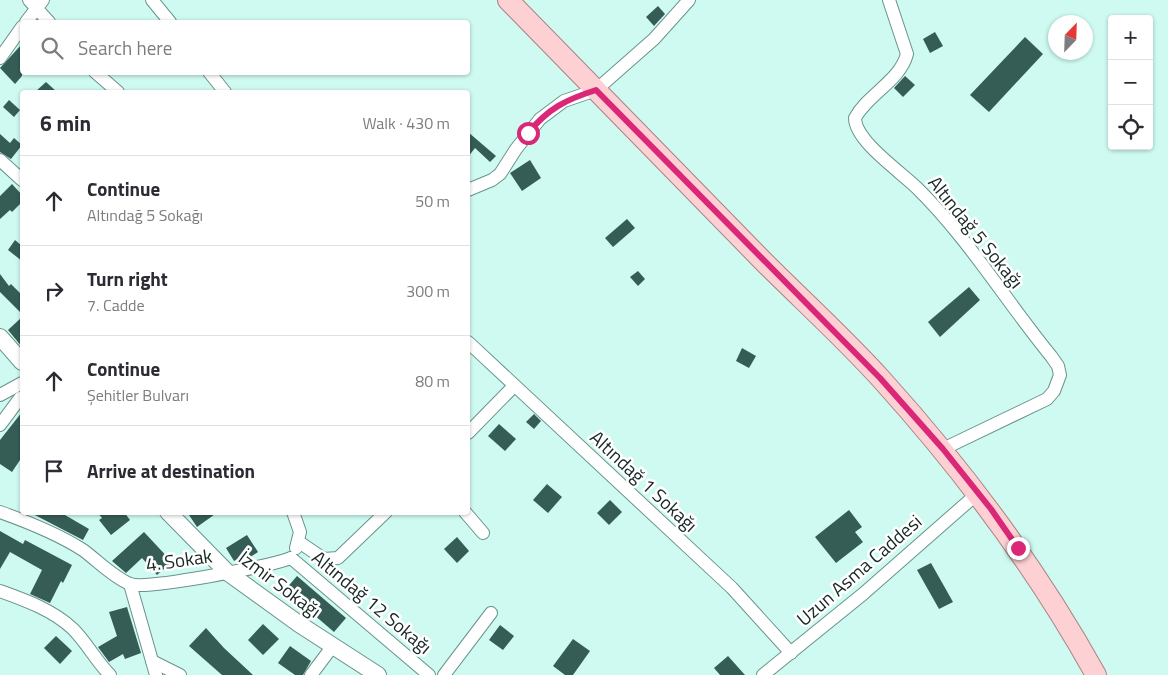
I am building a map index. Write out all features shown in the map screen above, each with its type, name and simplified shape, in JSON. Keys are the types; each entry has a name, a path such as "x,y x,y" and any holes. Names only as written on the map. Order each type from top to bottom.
{"main road":[{"path":"508,0 880,378 943,449 978,493 1045,589 1096,675"}],"street":[{"path":"152,0 168,20"},
{"path":"470,189 492,180 500,174 528,133 552,109 564,101 596,90 654,39 689,0"},
{"name":"Altındağ 5 Sokağı","path":"889,0 907,54 905,63 859,110 855,118 858,132 918,189 954,229 1051,356 1058,366 1060,375 1054,391 1042,402 943,449"},
{"path":"27,20 36,3 49,20"},
{"path":"0,58 20,30"},
{"path":"98,75 116,90"},
{"path":"211,75 223,90"},
{"path":"0,160 20,178"},
{"path":"0,336 20,360"},
{"name":"Altındağ 1 Sokağı","path":"470,344 732,588 791,653"},
{"path":"0,395 20,384"},
{"path":"470,431 514,386"},
{"path":"0,411 20,398"},
{"path":"0,425 20,398"},
{"name":"Uzun Asma Caddesi","path":"763,675 863,594 978,493"},
{"name":"4. Sokak","path":"0,512 82,549 130,584 156,584 278,563 291,558"},
{"name":"İzmir Sokağı","path":"171,515 227,572 332,647 378,675"},
{"path":"291,558 299,542 300,532 294,515"},
{"path":"299,542 324,559 338,558 383,515"},
{"path":"467,515 482,533"},
{"name":"Altındağ 12 Sokağı","path":"291,558 429,675"},
{"path":"130,584 156,675"},
{"path":"0,591 26,600 60,619 72,629 110,675"},
{"path":"444,675 491,613"},
{"path":"311,675 332,647"},
{"path":"152,661 180,675"}],"building":[{"path":"658,6 665,14 654,26 646,17"},
{"path":"935,32 943,46 930,53 923,39"},
{"path":"1025,37 1043,54 989,112 970,95"},
{"path":"20,46 20,75 22,76 15,84 0,68"},
{"path":"905,76 915,85 903,97 894,88"},
{"path":"46,82 55,90 37,90"},
{"path":"9,100 20,110 14,117 3,107"},
{"path":"0,134 10,143 14,138 20,143 20,148 11,159 0,152"},
{"path":"470,134 496,156 490,162 475,148 470,154"},
{"path":"530,160 541,178 522,191 510,173"},
{"path":"12,184 20,193 20,204 12,212 10,210 0,219 0,196"},
{"path":"627,219 635,228 613,247 605,238"},
{"path":"15,240 20,244 20,259 8,250"},
{"path":"638,271 645,279 638,286 630,277"},
{"path":"0,274 9,286 11,284 20,293 20,312 0,292"},
{"path":"969,287 980,300 940,337 928,322"},
{"path":"20,319 20,345 8,330"},
{"path":"742,348 756,356 749,368 736,361"},
{"path":"534,414 541,421 534,429 526,422"},
{"path":"20,415 20,460 12,472 0,464 0,440"},
{"path":"499,424 516,439 505,451 488,436"},
{"path":"547,484 562,497 548,513 533,500"},
{"path":"610,500 622,512 609,525 597,513"},
{"path":"849,510 862,527 855,532 863,542 836,563 815,537"},
{"path":"35,515 65,515 89,529 83,540"},
{"path":"100,515 126,515 130,520 111,535 99,520 102,518"},
{"path":"189,515 214,515 197,527"},
{"path":"0,531 23,544 25,540 72,565 63,583 61,581 50,603 30,594 42,570 10,552 0,569"},
{"path":"144,532 172,562 157,575 142,558 126,573 112,561"},
{"path":"247,535 258,552 246,560 243,556 234,561 226,548"},
{"path":"457,537 469,551 457,563 444,549"},
{"path":"931,563 953,602 939,609 917,570"},
{"path":"297,576 346,618 334,632 285,590"},
{"path":"127,607 141,653 125,659 123,654 109,662 98,647 117,636 109,612"},
{"path":"263,624 279,639 263,655 248,640"},
{"path":"500,625 514,636 503,650 489,640"},
{"path":"206,628 253,675 222,675 189,646"},
{"path":"56,636 72,651 60,664 44,648"},
{"path":"573,639 590,651 573,675 565,675 553,666"},
{"path":"290,646 311,661 303,675 295,675 278,663"},
{"path":"728,656 745,675 720,675 714,668"}],"route":[{"path":"528,133 540,119 564,101 596,90 880,378 943,449 991,509 1018,548"}]}
